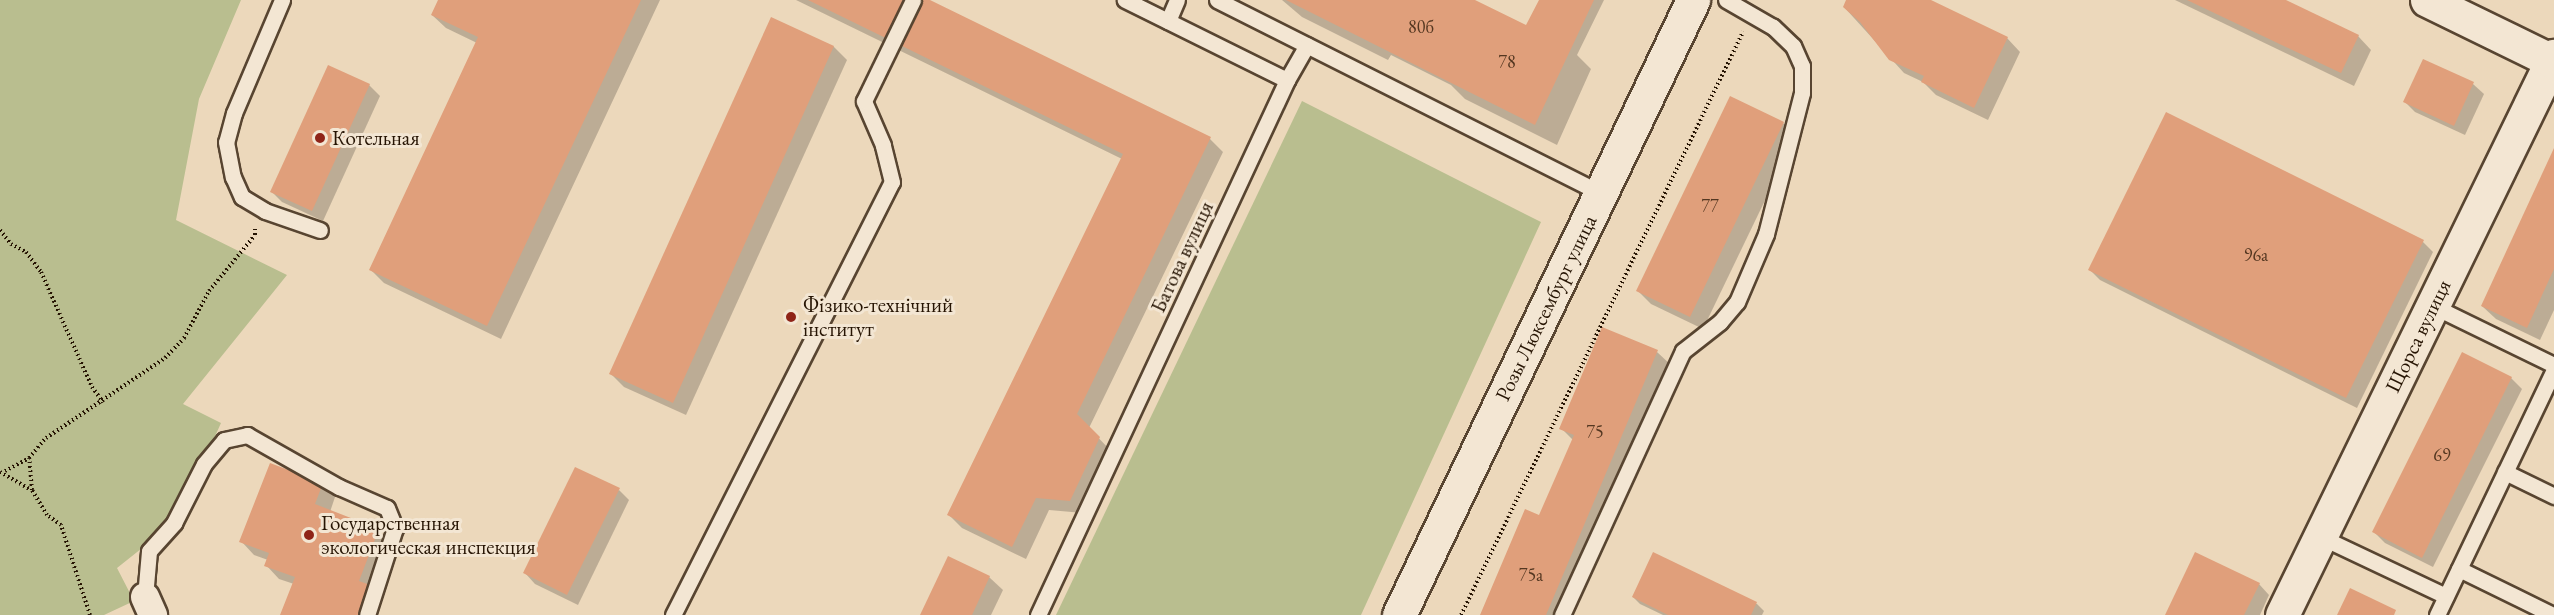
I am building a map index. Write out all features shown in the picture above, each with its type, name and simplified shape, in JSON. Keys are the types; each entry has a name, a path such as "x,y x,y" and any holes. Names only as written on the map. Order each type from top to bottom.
{"street":[{"name":"Розы Люксембург улица","path":"1399,615 1693,0"},
{"path":"2427,0 2553,60"},
{"name":"Щорса вулиця","path":"2283,615 2553,60"}],"lane":[{"path":"282,0 234,113 226,142 233,177 242,197 255,205 320,230"},
{"path":"673,615 891,182 883,145 864,101 914,0"},
{"path":"1125,0 1287,80"},
{"path":"1168,21 1177,0"},
{"path":"1217,0 1601,193"},
{"path":"1562,615 1683,351 1720,322 1737,302 1766,234 1802,93 1802,66 1793,46 1773,27 1726,0"},
{"name":"Батова вулиця","path":"1038,615 1287,80 1307,45"},
{"path":"2433,306 2554,365"},
{"path":"2437,615 2554,370"},
{"path":"149,606 149,550 174,523 204,464 224,440 247,435 339,487 387,508 395,528 367,615"},
{"path":"2505,472 2554,496"},
{"path":"2321,537 2446,596"},
{"path":"2459,569 2553,615"}],"path":[{"path":"1461,615 1751,15"},
{"path":"32,490 3,472 29,458 46,438 103,402 165,358 184,338 209,291 255,235 255,205"},
{"path":"0,230 11,244 26,252 41,272 92,387 103,402"},
{"path":"29,458 32,490 47,515 61,525 90,615"}],"green space":[{"path":"0,0 241,0 199,99 176,220 287,275 183,404 221,423 203,463 156,537 117,568 134,601 104,615 0,615"},
{"path":"1302,101 1541,222 1361,615 1056,615"}],"building":[{"path":"438,0 641,0 487,326 369,270 478,37 431,15"},
{"path":"808,0 930,0 1211,137 1077,414 1100,437 1070,501 1036,498 1012,547 947,515 1123,154"},
{"path":"1286,0 1475,0 1526,25 1539,0 1594,0 1535,125"},
{"path":"1846,0 1931,0 2008,37 1974,108 1921,82 1924,76 1889,60 1860,22 1843,7"},
{"path":"2187,0 2286,0 2359,35 2341,73"},
{"path":"771,17 834,46 673,403 609,374"},
{"path":"2423,59 2474,82 2454,126 2403,102"},
{"name":"Котельная","path":"328,65 370,84 312,211 270,192"},
{"path":"1730,96 1784,122 1690,317 1636,291"},
{"path":"2166,112 2424,240 2346,398 2088,270"},
{"path":"2554,148 2554,269 2527,328 2481,306"},
{"path":"1602,327 1658,350 1546,615 1480,615 1525,509 1539,515 1574,435 1559,429"},
{"path":"2462,352 2512,377 2422,558 2372,532"},
{"name":"Государственная экологическая инспекция","path":"270,463 323,483 315,504 379,529 359,581 370,585 358,615 280,615 295,577 264,566 269,553 239,542"},
{"path":"575,467 620,488 567,595 523,573"},
{"path":"1653,552 1757,602 1751,615 1668,615 1632,597"},
{"path":"2195,552 2260,583 2244,615 2165,615"},
{"path":"948,556 990,576 972,615 920,615"},
{"path":"2350,588 2396,610 2394,615 2337,615"}],"place":[{"name":"Котельная","path":"320,138"},
{"name":"Фізико-технічний інститут","path":"791,317"},
{"name":"Государственная экологическая инспекция","path":"309,535"}]}
